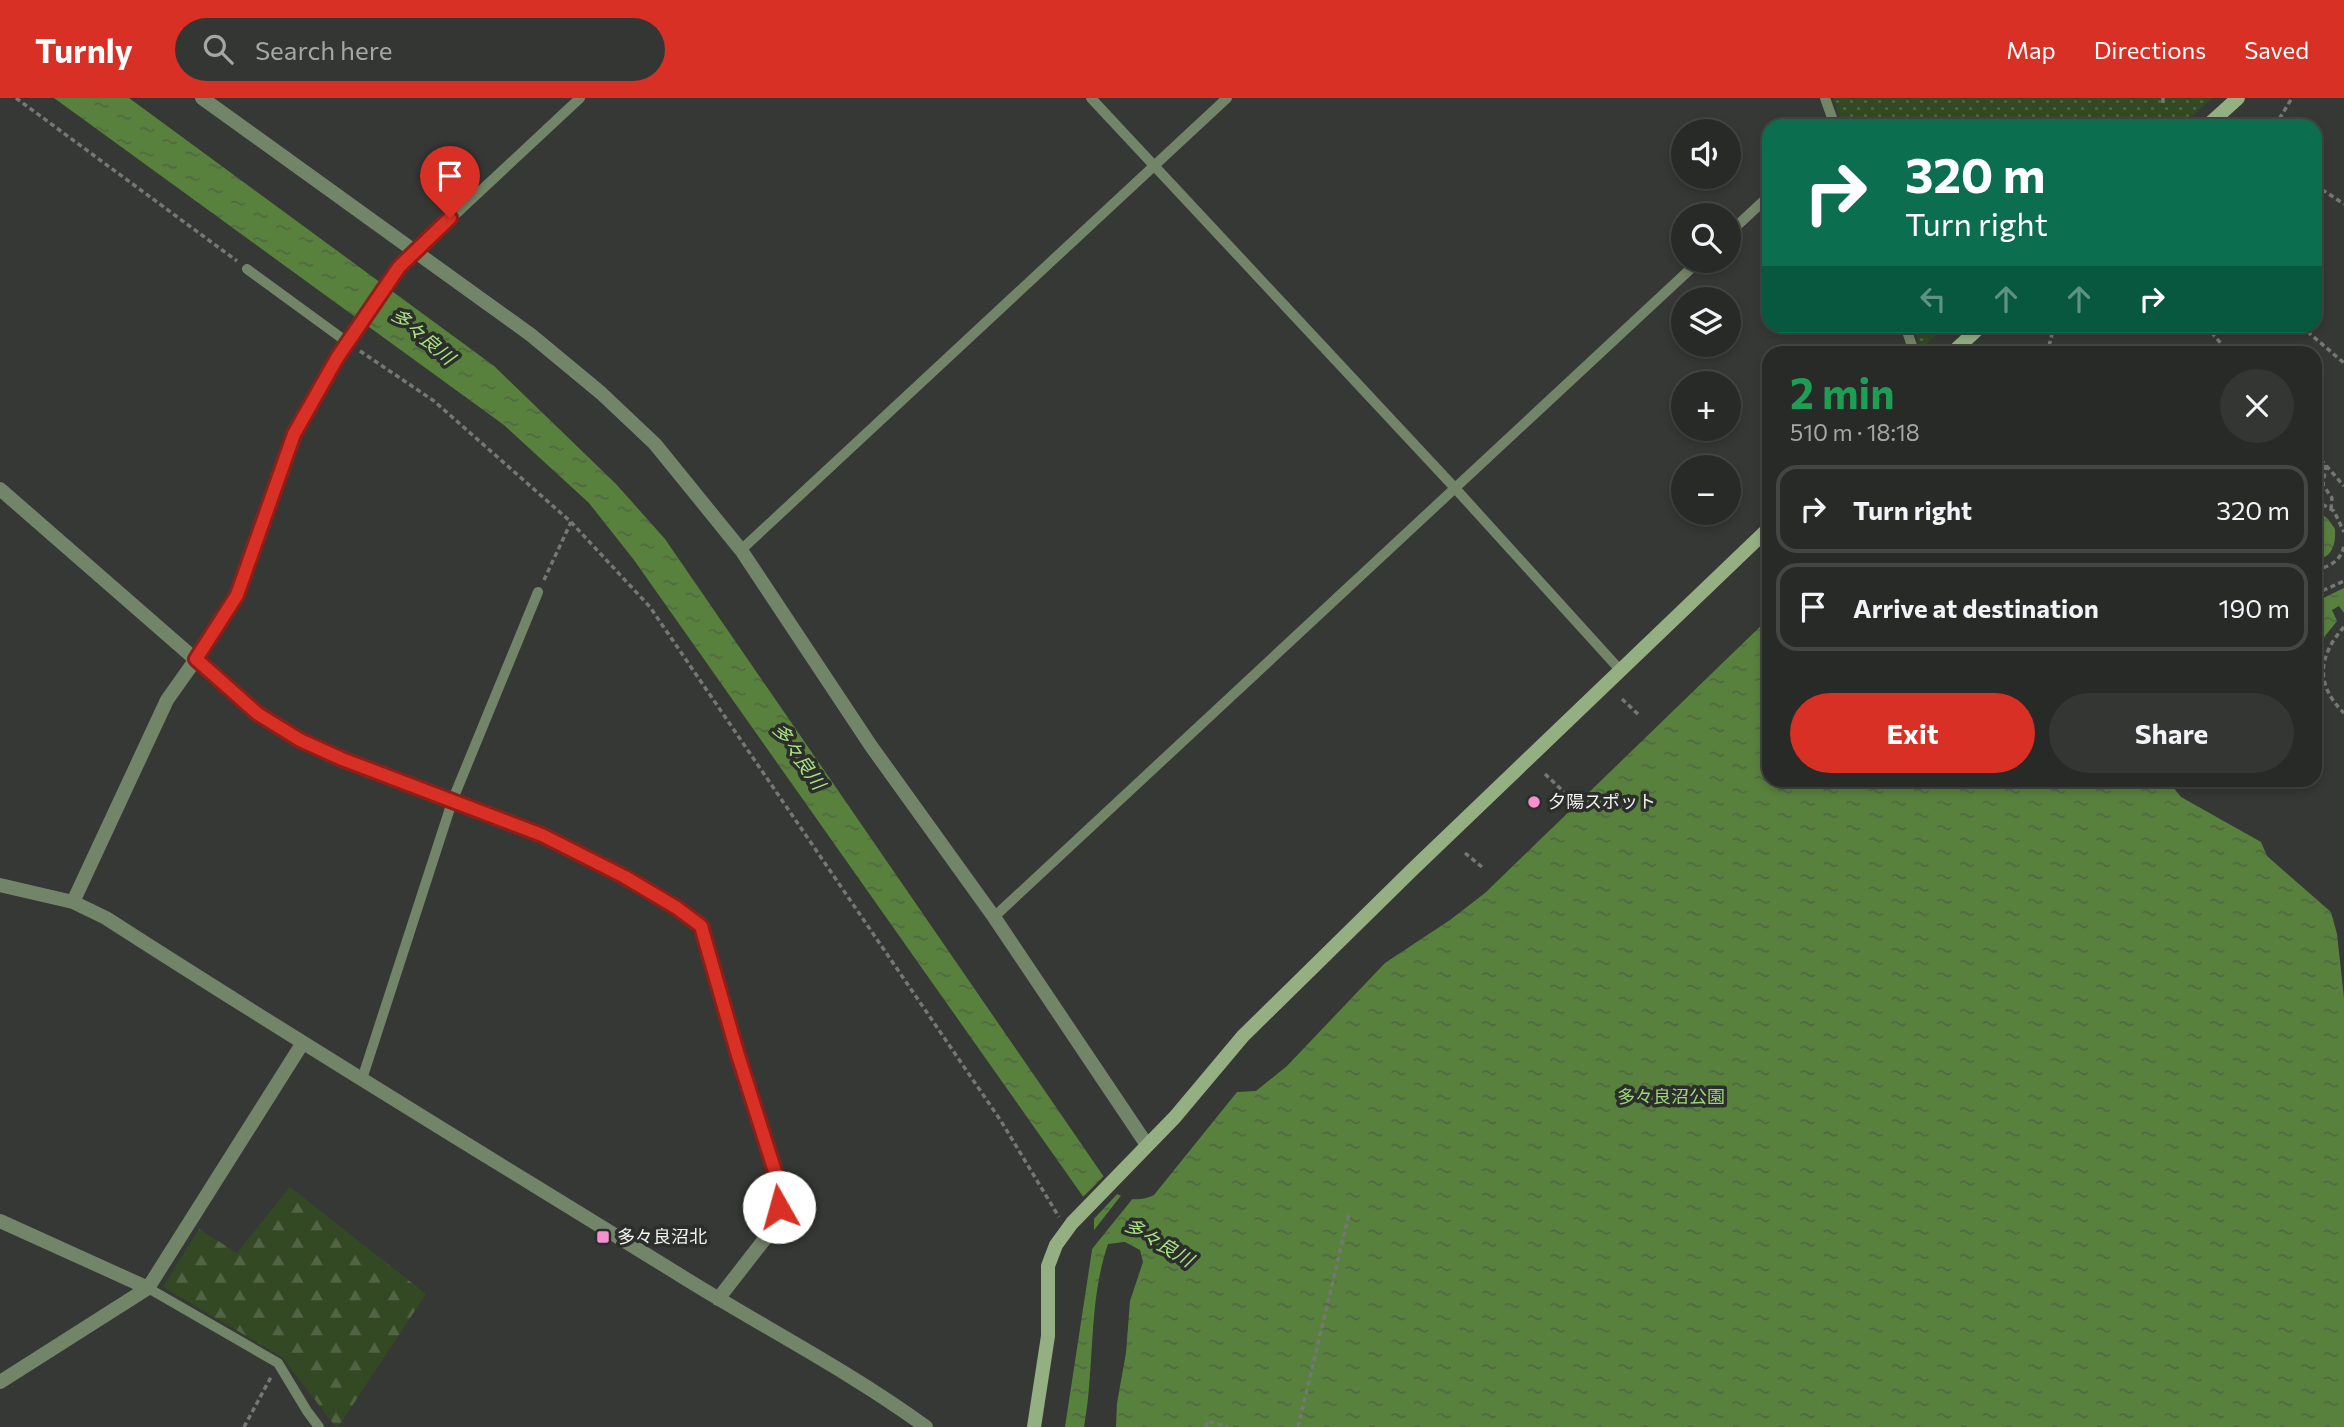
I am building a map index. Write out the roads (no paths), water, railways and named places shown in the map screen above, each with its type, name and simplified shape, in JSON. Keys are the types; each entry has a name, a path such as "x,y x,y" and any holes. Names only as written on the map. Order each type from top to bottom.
{"street":[{"path":"202,98 531,335 601,393 655,444 741,550 871,746 994,917 1147,1145"},
{"path":"2215,119 2238,98"},
{"path":"73,901 167,700 237,595 294,434 351,337 399,267"},
{"path":"1960,346 1974,333"},
{"path":"0,489 258,714 300,740 342,759 542,835 677,908 701,926 777,1178 779,1207 771,1231 719,1300"},
{"path":"1034,1427 1048,1336 1048,1266 1056,1245 1070,1227 1174,1117 1243,1036 1762,535"},
{"path":"0,885 73,901 106,918 302,1044 719,1300 878,1392 926,1427"},
{"path":"0,1382 148,1288 302,1044"},
{"path":"0,1221 148,1288"}],"lane":[{"path":"399,267 580,98"},
{"path":"1091,98 1454,487 1621,671"},
{"path":"741,550 1227,98"},
{"path":"1825,98 1832,119"},
{"path":"1741,222 1762,202"},
{"path":"247,269 351,337"},
{"path":"994,917 1686,273"},
{"path":"362,1079 453,800 538,592"},
{"path":"148,1288 278,1363 319,1427"}],"water":[{"name":"多々良沼公園","path":"54,98 129,98 494,366 616,484 665,539 1115,1193 1125,1197 1139,1199 1154,1195 1237,1092 1256,1091 1287,1066 1385,963 1485,893 1762,625 1762,787 2173,787 2181,797 2261,842 2267,856 2331,912 2337,934 2344,998 2344,1427 1116,1427 1130,1301 1143,1262 1140,1250 1125,1242 1108,1244 1102,1266 1097,1289 1084,1427 1065,1427 1094,1237 1094,1212 634,560 589,503 504,425"},
{"path":"2322,514 2335,529 2334,545 2322,558"},
{"path":"2344,588 2344,613 2339,606 2332,610 2337,621 2322,644 2322,599"}],"place":[{"name":"夕陽スポット","path":"1534,802"},
{"name":"多々良沼北","path":"603,1237"}],"water label":[{"name":"多々良川","path":"423,336"},
{"name":"多々良川","path":"799,756"},
{"name":"多々良川","path":"1159,1242"}]}
